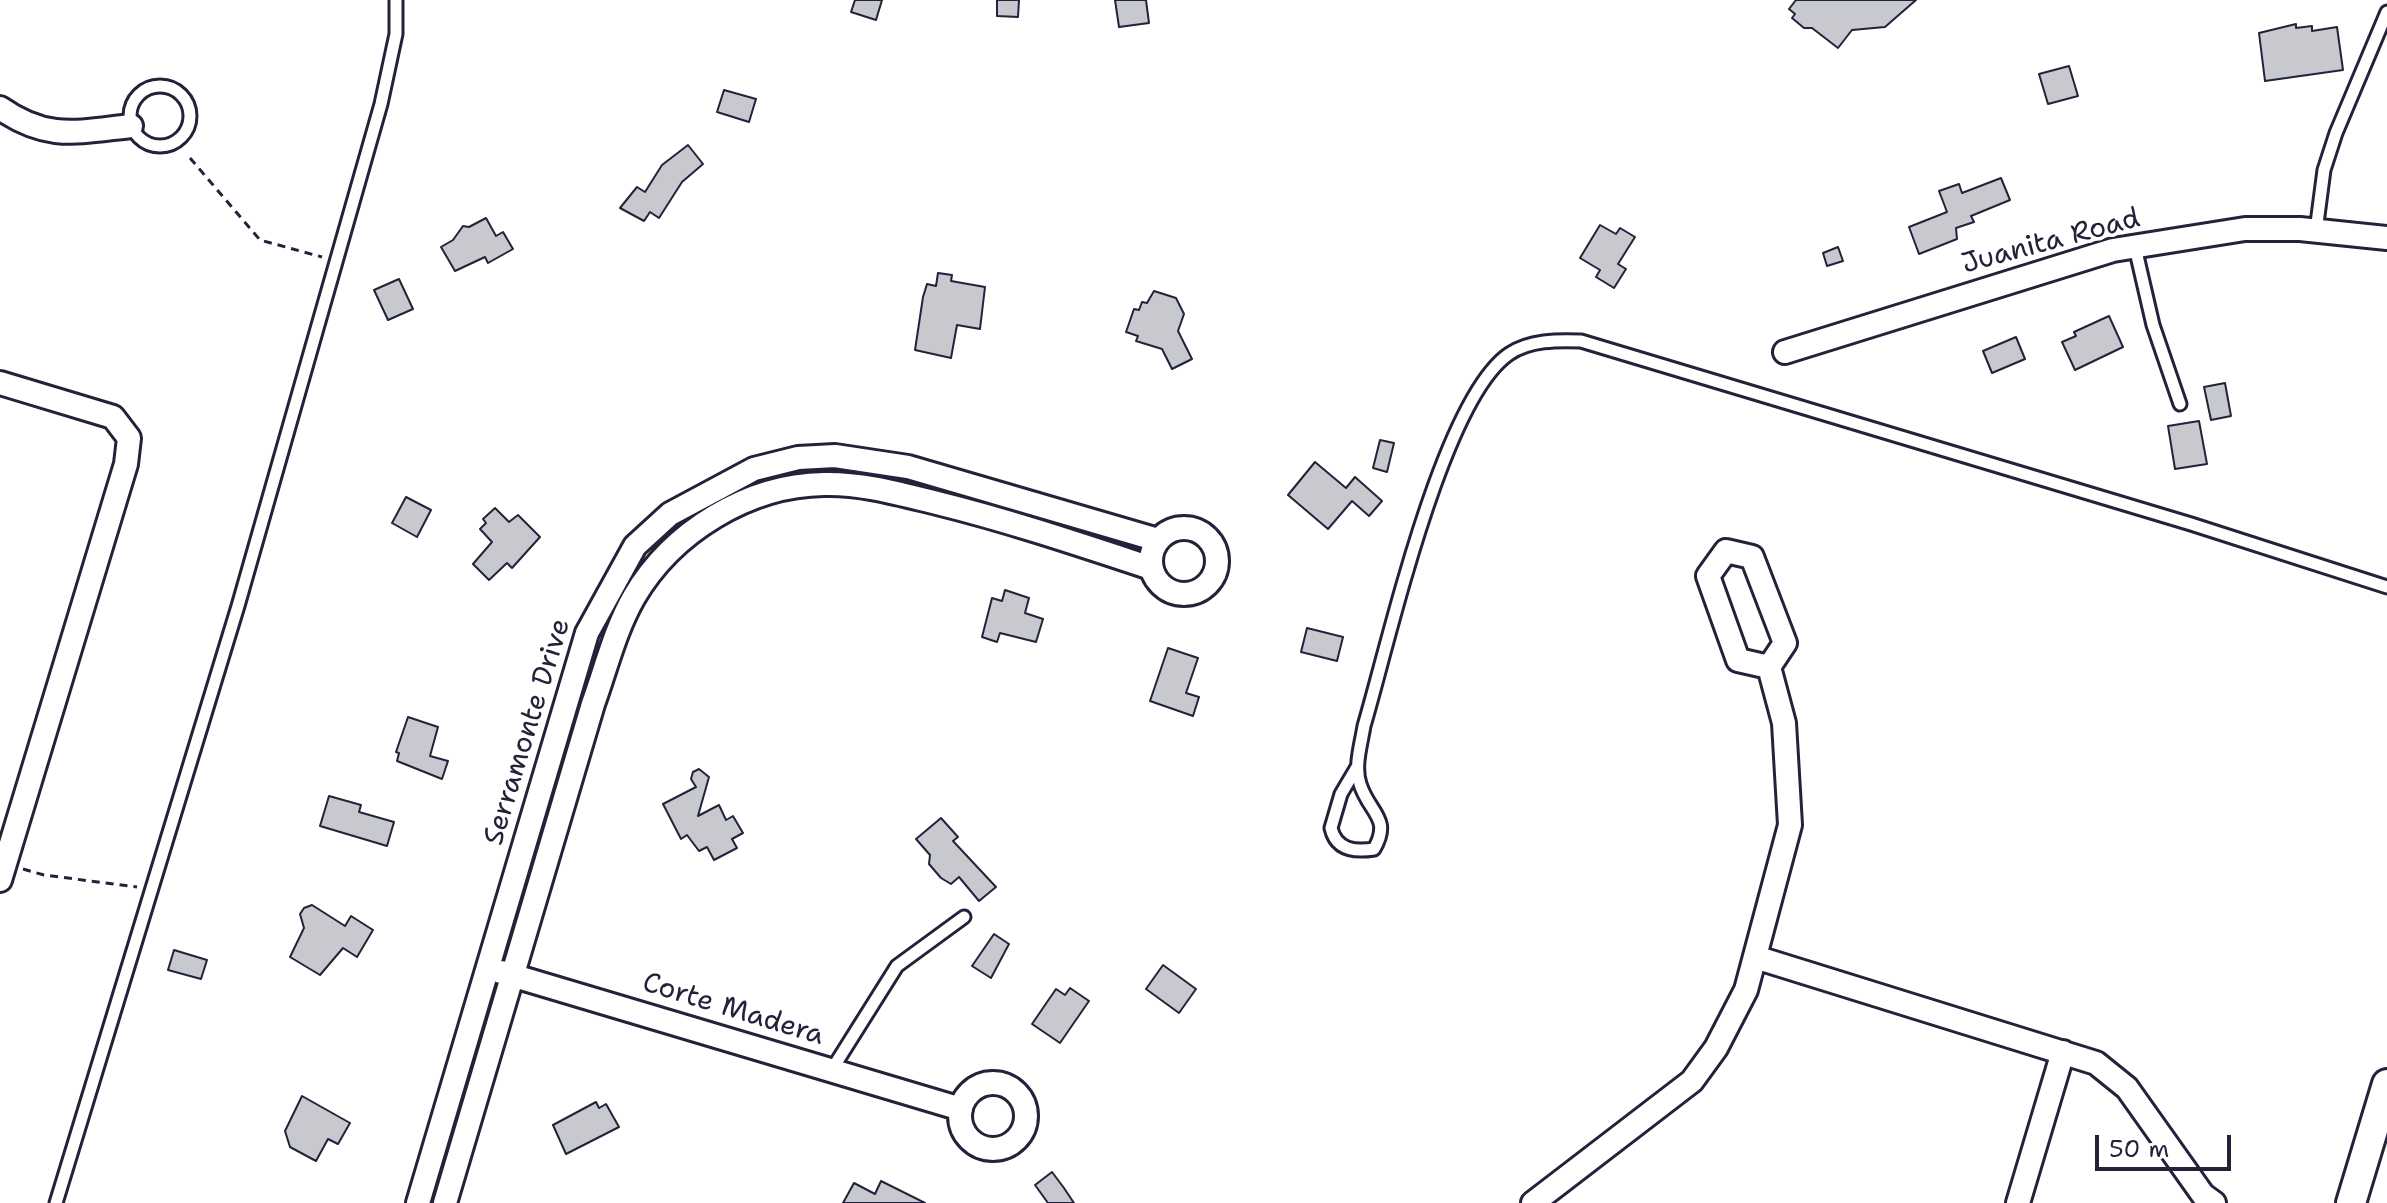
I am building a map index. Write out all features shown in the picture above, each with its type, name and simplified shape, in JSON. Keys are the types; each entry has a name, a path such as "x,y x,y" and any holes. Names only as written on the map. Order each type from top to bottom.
{"street":[{"path":"0,108 23,125 58,134 131,126"},
{"name":"Juanita Road","path":"1785,352 2135,247 2245,229 2316,231 2387,238"},
{"path":"0,383 113,417 129,438 126,464 2,872"},
{"name":"Serramonte Drive","path":"418,1203 587,633 635,546 670,514 740,475 798,458 835,456 908,467 1158,540 1177,528 1199,531 1215,547 1217,569 1205,588 1184,595 1163,587 1151,568 975,513 874,489 823,484 776,490 726,510 688,534 657,564 620,624 593,704 445,1203"},
{"path":"740,475 749,501"},
{"path":"975,513 982,488"},
{"path":"1151,568 1151,558 1158,540"},
{"path":"1533,1203 1692,1081 1716,1048 1746,990 1790,825 1784,723 1769,667 1785,643 1752,557 1726,551 1708,576 1738,660 1769,667"},
{"path":"567,695 593,704"},
{"path":"1755,957 2096,1063 2127,1088 2203,1195 2214,1203"},
{"name":"Corte Madera","path":"488,969 961,1109"},
{"path":"2018,1203 2063,1052"},
{"path":"2351,1203 2387,1084"}],"lane":[{"path":"56,1203 238,606 381,104 396,34 396,0"},
{"path":"2316,231 2324,170 2336,133 2387,12"},
{"path":"153,86 173,88 187,102 190,122 186,131 172,144 152,145 143,141 131,126 131,105 143,90 153,86"},
{"path":"2135,247 2153,325 2180,404"},
{"path":"1357,767 1341,794 1331,828 1341,845 1358,851 1374,849 1383,834 1381,821 1360,784 1357,767 1364,726 1449,445 1477,389 1500,362 1512,352 1539,342 1581,341 2387,587"},
{"path":"831,1071 897,966 964,917"}],"path":[{"path":"190,158 260,240 335,261"},
{"path":"2,872 106,881 149,890"}],"building":[{"path":"855,0 882,0 876,20 851,12"},
{"path":"997,0 1019,0 1018,17 997,16"},
{"path":"1115,0 1146,0 1149,23 1119,27"},
{"path":"1796,0 1916,0 1885,27 1852,30 1838,48 1812,28 1804,28 1792,18 1795,14 1789,9"},
{"path":"2296,24 2296,28 2312,26 2312,31 2337,27 2343,70 2265,81 2259,33"},
{"path":"2069,66 2078,96 2048,104 2039,74"},
{"path":"724,90 756,99 749,122 717,112"},
{"path":"688,145 703,164 682,182 659,218 650,212 644,221 620,208 637,187 645,192 662,165"},
{"path":"2001,178 2010,200 1971,216 1974,222 1956,228 1957,239 1919,254 1909,227 1947,212 1939,191 1959,184 1962,193"},
{"path":"486,218 496,236 503,232 513,249 488,263 485,257 455,271 441,247 453,240 463,226 469,227"},
{"path":"1600,225 1616,234 1620,228 1635,237 1618,264 1626,269 1614,288 1596,277 1600,270 1580,258"},
{"path":"1838,247 1843,261 1827,266 1823,253"},
{"path":"938,273 952,275 951,281 985,287 980,329 957,325 951,358 915,350 923,297 927,284 936,286"},
{"path":"399,279 413,309 388,320 374,290"},
{"path":"1154,291 1176,298 1184,314 1178,331 1192,359 1172,369 1162,349 1136,341 1138,336 1126,332 1134,309 1139,310 1142,302 1147,303"},
{"path":"2109,316 2123,347 2075,370 2062,342 2076,336 2074,332"},
{"path":"2016,337 2025,359 1992,373 1983,351"},
{"path":"2225,383 2231,416 2211,420 2204,387"},
{"path":"2199,421 2207,464 2175,469 2168,426"},
{"path":"1380,440 1394,443 1387,472 1373,468"},
{"path":"1315,462 1346,488 1355,477 1382,501 1369,516 1352,501 1328,529 1288,495"},
{"path":"406,497 431,510 417,537 392,523"},
{"path":"495,508 509,522 518,515 540,537 512,568 507,563 489,580 473,564 492,542 480,529 486,523 483,519"},
{"path":"1005,590 1029,598 1025,613 1043,619 1036,642 1000,633 997,642 982,637 992,598 1002,601"},
{"path":"1307,628 1343,637 1337,661 1301,652"},
{"path":"1168,648 1198,658 1186,693 1199,697 1193,716 1150,701"},
{"path":"408,717 438,727 430,756 448,761 442,779 397,761 399,753 396,752"},
{"path":"699,769 709,777 698,816 719,805 726,820 733,816 743,833 732,839 737,848 714,860 707,847 699,851 687,835 681,839 663,804 696,787 691,779 693,772"},
{"path":"329,796 361,805 359,812 394,822 387,846 320,826"},
{"path":"941,818 958,837 953,841 996,887 979,901 959,877 951,884 941,878 929,864 930,855 916,839"},
{"path":"312,905 345,926 351,916 373,930 357,957 343,948 320,975 290,957 304,928 300,914"},
{"path":"994,934 1009,944 991,978 972,966"},
{"path":"174,950 207,960 201,979 168,970"},
{"path":"1163,965 1196,989 1179,1013 1146,989"},
{"path":"1070,988 1089,1001 1060,1043 1032,1024 1056,989 1065,995"},
{"path":"302,1096 350,1123 338,1144 328,1139 316,1161 290,1147 285,1131"},
{"path":"596,1102 599,1108 606,1104 619,1127 566,1154 553,1125"},
{"path":"1052,1172 1074,1203 1048,1203 1035,1185"},
{"path":"881,1181 925,1203 843,1203 854,1183 875,1194"}]}
